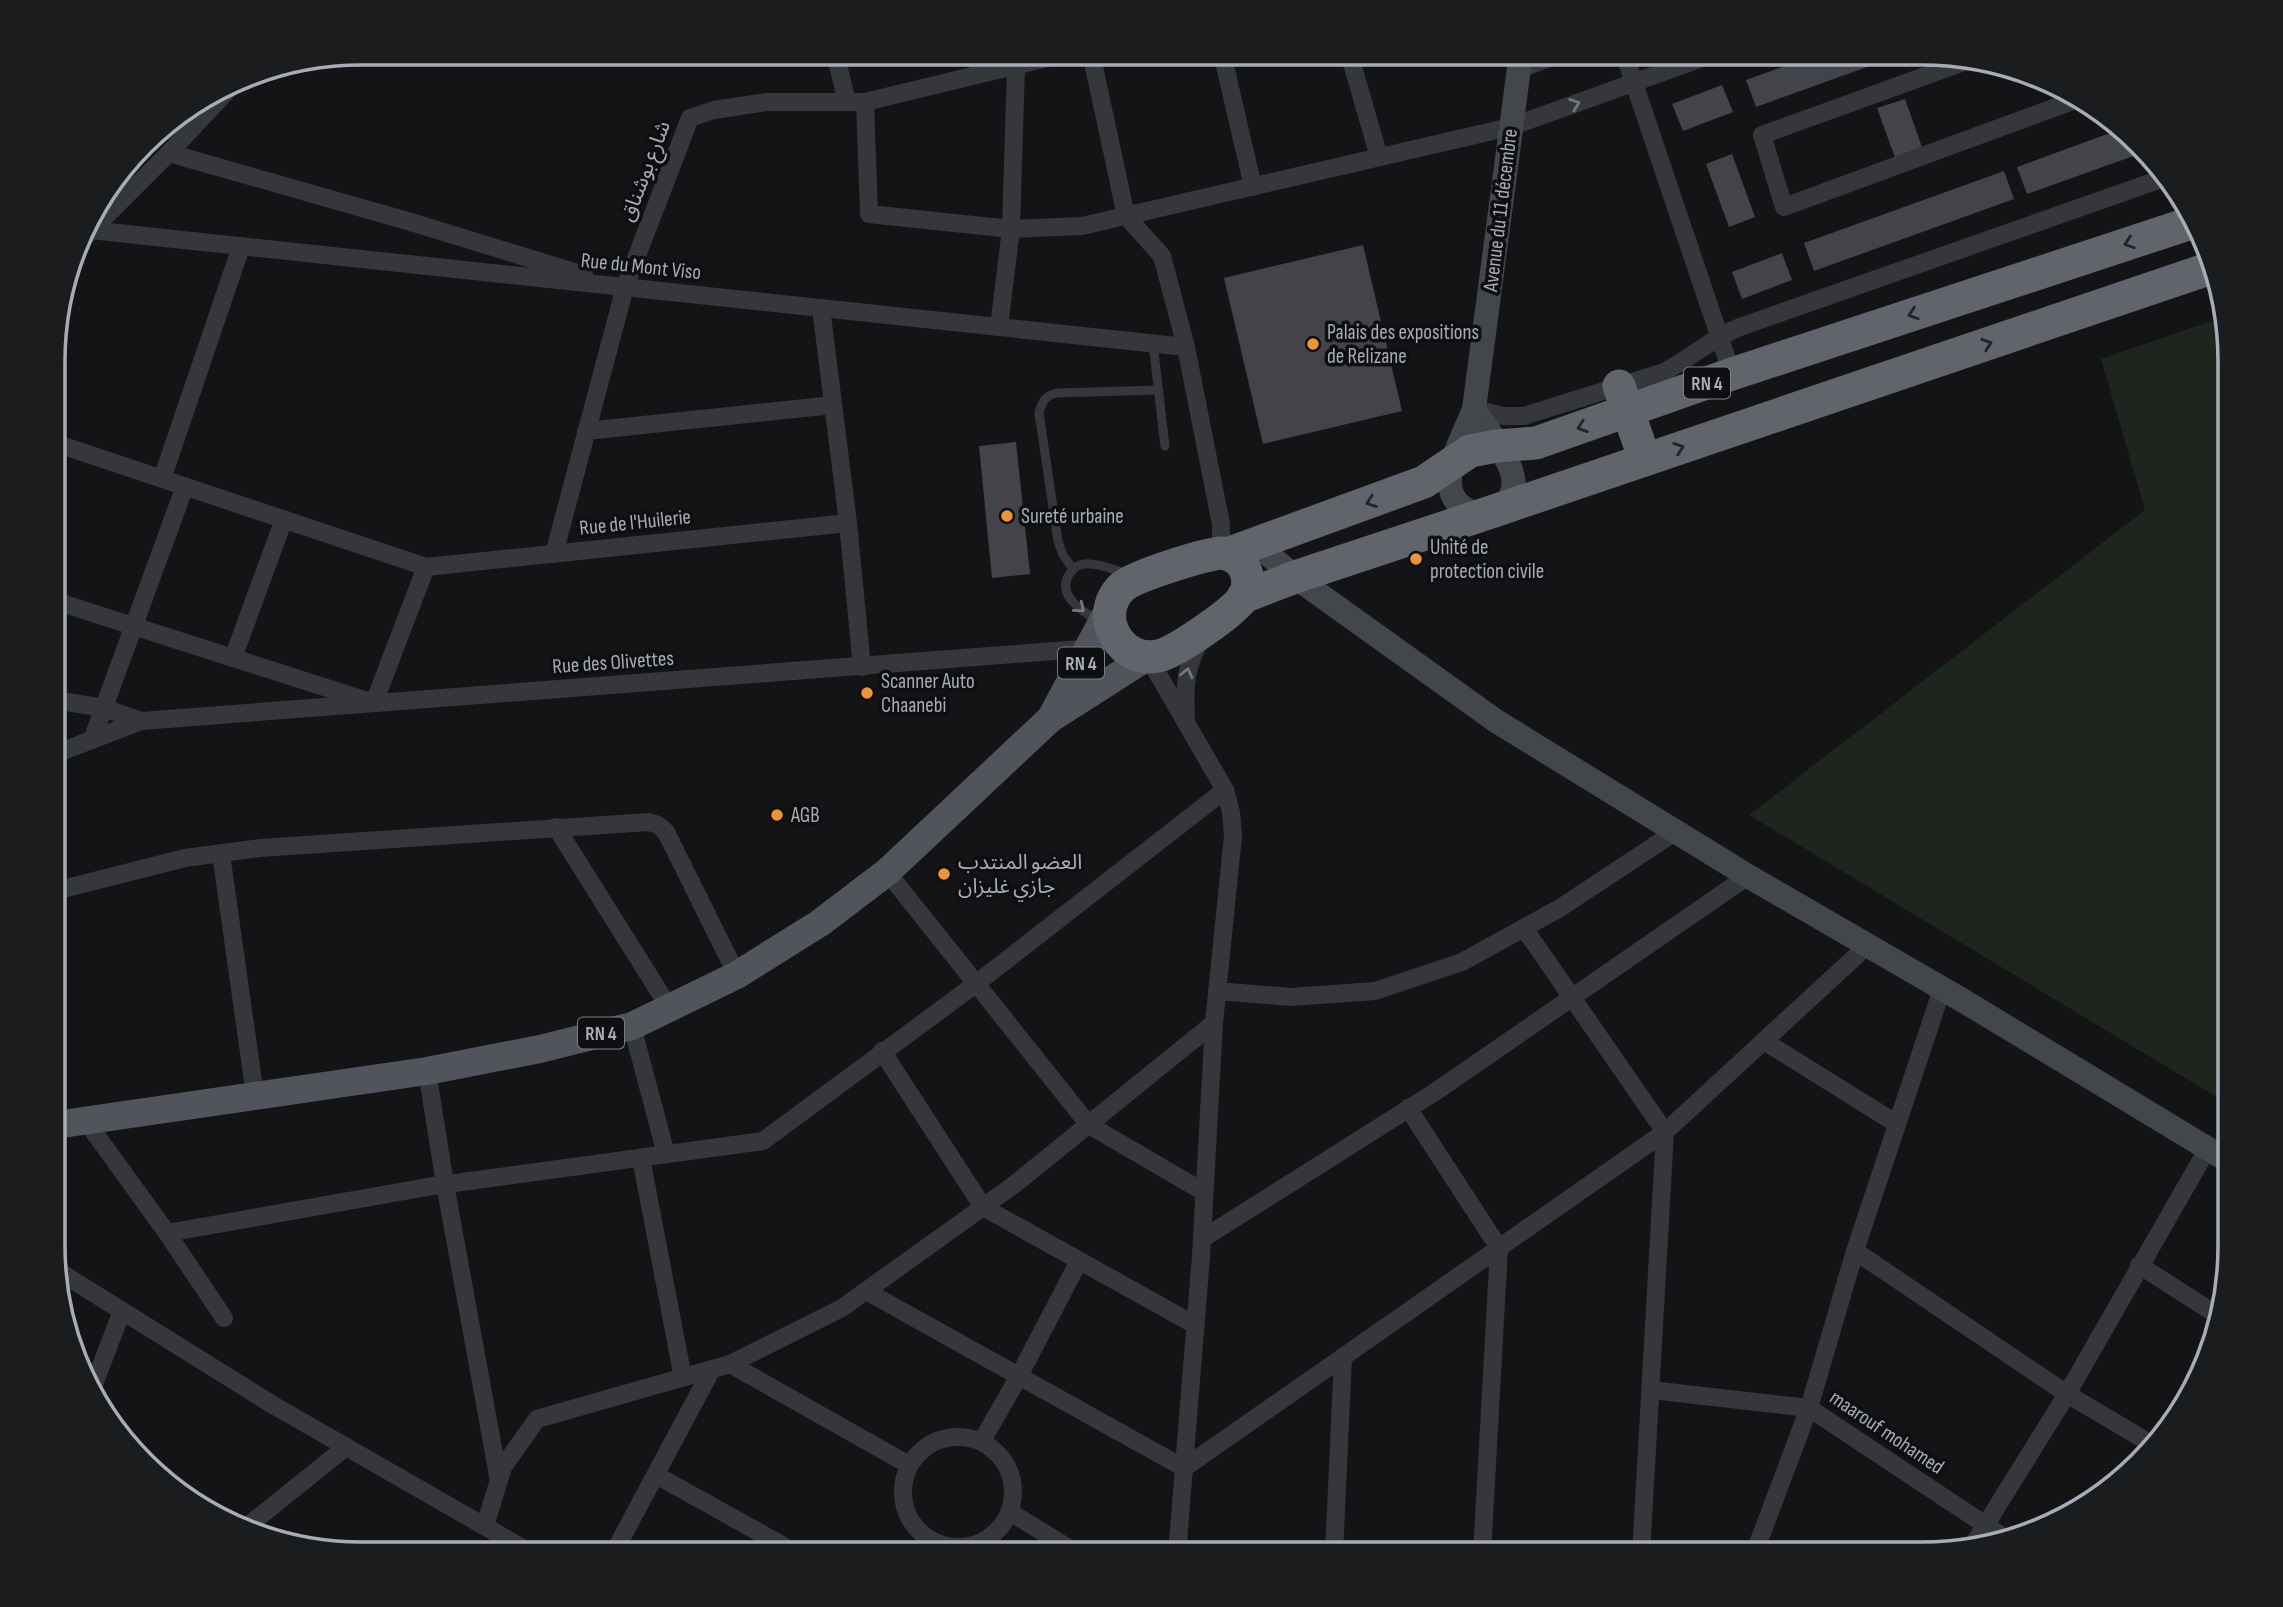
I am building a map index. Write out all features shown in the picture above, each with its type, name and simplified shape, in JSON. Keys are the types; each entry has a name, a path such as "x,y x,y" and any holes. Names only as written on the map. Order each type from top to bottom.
{"highway":[{"name":"RN 4","path":"1235,550 1424,482 1470,451 1536,443 1624,398 1732,374 2185,225"},
{"name":"RN 4","path":"1243,597 1294,577 2204,270"},
{"path":"1624,398 1645,460"},
{"path":"1235,550 1248,579 1243,597 1205,630 1161,655 1119,639 1121,588 1140,578 1235,550"}],"main road":[{"name":"RN 4","path":"1050,719 1119,639"},
{"name":"RN 4","path":"65,1124 427,1071 540,1049 632,1026 670,1009 737,975 820,923 887,872 1050,719 1119,639"}],"street":[{"path":"840,65 856,102 869,214 1011,229 1082,226 1510,127 1683,65"},
{"path":"978,65 980,74"},
{"path":"999,327 1011,229 1016,65"},
{"name":"شارع بوشناق","path":"625,287 690,118 714,110 767,103 856,102 1016,65"},
{"path":"1094,65 1126,216 1161,256 1186,347 1221,524 1235,550 1294,577 1496,721 1675,832 2218,1155"},
{"path":"1225,65 1252,187"},
{"path":"1352,65 1379,158"},
{"name":"Avenue du 11 décembre","path":"1454,460 1474,409 1519,65"},
{"path":"1628,65 1732,374"},
{"path":"1952,66 1762,135 1784,208 2068,103"},
{"path":"99,222 217,101"},
{"path":"169,153 625,287 554,554"},
{"path":"1474,409 1503,416 1524,416 1624,398 1718,336 1740,327 2157,180"},
{"name":"Rue du Mont Viso","path":"91,237 241,247 1186,347"},
{"path":"162,479 241,247"},
{"path":"821,308 863,667"},
{"path":"586,431 833,405"},
{"path":"1454,460 1448,482 1450,493 1463,509 1493,512 1513,487 1513,476 1474,409"},
{"path":"65,446 426,567 374,703 65,604"},
{"path":"92,740 185,486"},
{"path":"233,658 284,519"},
{"name":"Rue de l'Huilerie","path":"426,567 848,523"},
{"path":"1186,720 1187,668 1205,630"},
{"path":"1119,639 1186,720 1225,790 1231,812 1233,859 1214,1023 1202,1239 1178,1542"},
{"name":"Rue des Olivettes","path":"141,721 863,667 1119,639"},
{"path":"65,702 104,708 141,721"},
{"path":"65,750 141,721"},
{"path":"167,1233 445,1184 763,1141 977,983 1225,790"},
{"path":"65,888 185,858 260,848 649,822 666,832 737,975"},
{"path":"556,827 670,1009"},
{"path":"1217,991 1291,997 1375,992 1462,962 1560,908 1675,832"},
{"path":"221,853 255,1095"},
{"path":"887,872 1088,1125 1204,1192"},
{"path":"1202,1239 1408,1108 1748,876"},
{"path":"1524,928 1665,1132 1642,1542"},
{"path":"1184,1468 1665,1132 1867,946"},
{"path":"1759,1542 1809,1408 1855,1251 1942,989"},
{"path":"485,1526 503,1467 537,1419 730,1364 842,1308 983,1207 1214,1023"},
{"path":"632,1026 666,1154"},
{"path":"1764,1041 1897,1124"},
{"path":"882,1051 983,1207 1195,1325"},
{"path":"427,1071 499,1481"},
{"path":"1408,1108 1499,1248 1483,1542"},
{"path":"86,1121 224,1318"},
{"path":"1978,1537 2067,1394 2207,1148"},
{"path":"641,1158 683,1378"},
{"path":"1855,1251 2067,1394 2146,1441"},
{"path":"982,1441 1079,1261"},
{"path":"2139,1265 2211,1311"},
{"path":"66,1276 273,1405 512,1542"},
{"path":"866,1291 1184,1468"},
{"path":"96,1379 122,1311"},
{"path":"1335,1542 1343,1357"},
{"path":"730,1364 909,1465"},
{"path":"620,1542 712,1370"},
{"name":"maarouf mohamed","path":"1651,1390 1809,1408 1997,1533"},
{"path":"922,1542 906,1514 902,1498 903,1481 909,1465 919,1452 933,1442 949,1437 982,1441 996,1451 1006,1464 1012,1479 1014,1496 1010,1512 1000,1529 982,1542"},
{"path":"253,1522 346,1447"},
{"path":"656,1475 776,1542"},
{"path":"1010,1512 1059,1542"}],"lane":[{"path":"1153,344 1166,446"},
{"path":"1073,569 1063,555 1056,530 1039,413 1041,404 1047,396 1056,393 1159,390"},
{"path":"1119,639 1068,596 1066,582 1073,569 1086,563 1140,578"}],"shaded area":[{"path":"168,136 127,179 151,151"},
{"path":"2216,320 2218,341 2218,1098 1749,815 2145,510 2101,359"}],"building":[{"path":"1788,65 1873,65 1756,107 1746,80"},
{"path":"1722,85 1733,112 1683,131 1672,104"},
{"path":"1905,99 1924,153 1897,163 1877,108"},
{"path":"2111,133 2136,155 2027,194 2017,167"},
{"path":"1732,154 1755,217 1729,227 1706,164"},
{"path":"2004,171 2014,199 1814,271 1804,243"},
{"name":"Palais des expositions de Relizane","path":"1363,245 1402,411 1263,444 1224,278"},
{"path":"1782,253 1792,280 1742,299 1732,272"},
{"path":"1016,442 1030,574 992,578 979,446"}],"place":[{"name":"Palais des expositions de Relizane","path":"1313,344"},
{"name":"Sureté urbaine","path":"1007,516"},
{"name":"Unité de protection civile","path":"1416,559"},
{"name":"Scanner Auto Chaanebi","path":"867,693"},
{"name":"AGB","path":"777,815"},
{"name":"العضو المنتدب جازي غليزان","path":"944,874"}]}
